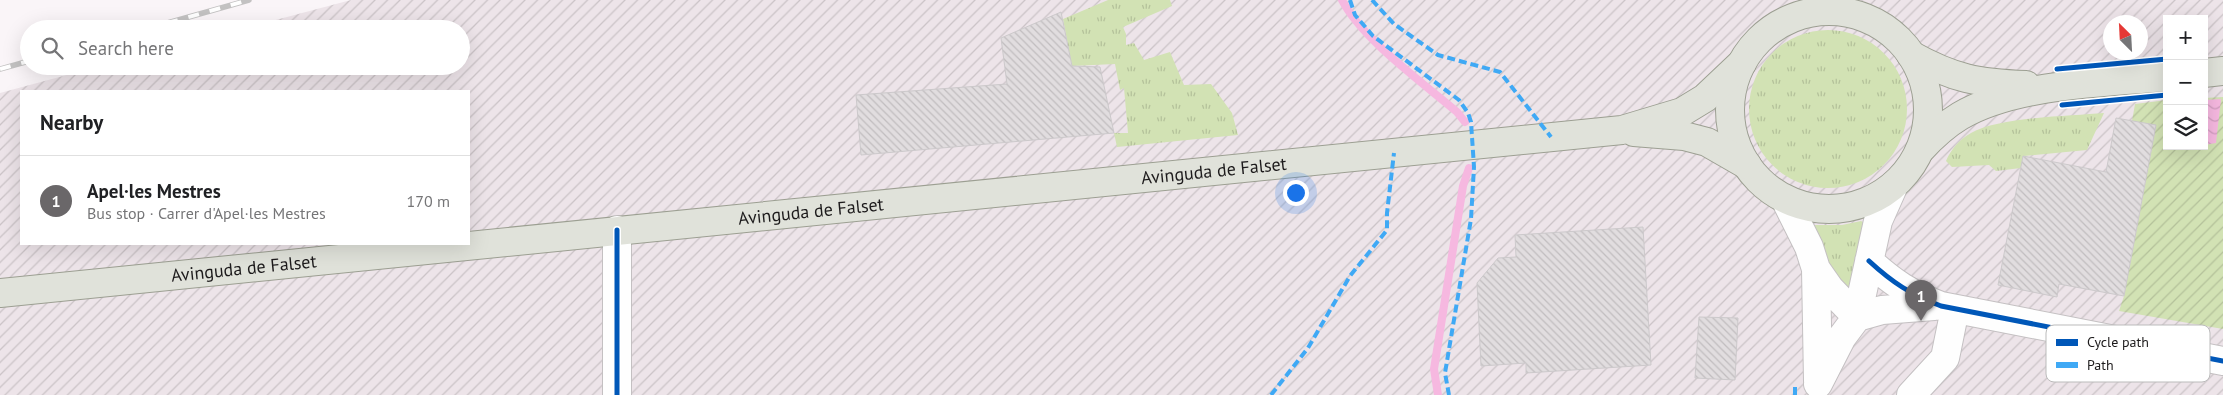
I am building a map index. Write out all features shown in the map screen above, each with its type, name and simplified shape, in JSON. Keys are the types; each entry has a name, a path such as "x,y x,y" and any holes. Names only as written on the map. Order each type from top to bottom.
{"main road":[{"path":"1835,10 1865,17 1882,25 1908,48 1911,55 1920,70 1927,100 1928,114 1923,142 1911,165 1894,185 1879,196 1859,204 1832,209 1808,206 1785,199 1759,180 1738,152 1730,116 1735,76 1748,51 1764,35 1783,21 1800,14 1835,10"},
{"path":"1911,55 1954,76 1975,82 2059,87"},
{"path":"1622,130 1682,112 1705,98 1742,63"},
{"path":"2208,73 2223,72"},
{"path":"1917,153 1945,126 1962,115 2006,98 2059,87 2163,77"},
{"path":"1622,130 1684,136 1707,142 1747,165"},
{"name":"Avinguda de Falset","path":"0,293 1622,130"}],"street":[{"path":"1818,390 1842,337 1857,317 1878,221 1894,185"},
{"path":"1785,199 1809,248 1816,269 1818,390"},
{"path":"617,230 618,395"},
{"path":"1870,261 1893,283 1913,295 1948,307 2046,326"},
{"path":"1816,269 1830,288 1857,317"},
{"path":"1857,317 1882,310 1948,307"},
{"path":"1911,395 1945,358 1948,307"},
{"path":"2210,358 2223,361"}],"shaded area":[{"path":"351,0 2223,0 2223,395 0,395 0,93 67,75 470,75 470,20 276,20"}],"green space":[{"path":"1108,0 1170,0 1172,6 1123,27 1126,34 1126,45 1134,43 1144,60 1170,52 1184,85 1211,84 1232,113 1238,135 1117,147 1114,133 1128,133 1124,88 1120,90 1115,64 1072,66 1063,19"},
{"path":"1828,30 1858,36 1884,53 1901,79 1907,109 1901,139 1884,165 1858,182 1828,188 1798,182 1772,165 1755,139 1749,109 1755,79 1772,53 1798,36"},
{"path":"2223,97 2223,329 2210,327 2210,325 2200,325 2119,311 2124,296 2156,126 2132,121 2135,104 2163,100 2163,150 2208,150 2208,98"},
{"path":"2104,113 2087,150 2024,156 2021,168 1996,171 1989,165 1952,167 1946,161 1950,152 1960,141 1967,135 1983,128 2016,120"},
{"path":"1861,221 1865,223 1852,291 1835,278 1811,225 1842,225"}],"water":[{"path":"2221,99 2216,143 2208,144 2208,105 2208,100"}],"building":[{"path":"1061,12 1072,66 1100,67 1114,133 861,155 856,95 1007,84 1001,38"},
{"path":"2116,118 2156,125 2124,296 2059,284 2057,297 1998,285 2023,156 2106,172"},
{"path":"1643,227 1651,365 1526,373 1526,363 1481,366 1477,283 1498,258 1516,257 1515,235"},
{"path":"1699,317 1738,318 1735,380 1695,378"}],"waterway":[{"path":"1342,0 1351,15 1378,45 1457,112 1465,122"},
{"path":"1438,395 1434,369 1463,186 1469,168"}],"railway":[{"path":"178,20 249,0"},
{"path":"0,69 20,63"}],"marked path":[{"path":"1350,0 1355,15 1373,36 1459,100 1468,113 1471,122 1474,167 1471,219 1445,373 1449,395"},
{"path":"1372,0 1394,24 1438,55 1500,72 1551,137"},
{"path":"1271,395 1308,348 1350,276 1387,230 1387,213 1394,153"},
{"path":"1795,385 1795,395"}],"cycle path":[{"path":"2057,69 2163,59"},
{"path":"2062,105 2163,95"},
{"path":"617,230 617,395"},
{"path":"1869,261 1902,287 1941,306 2046,326"},
{"path":"2210,358 2223,361"}],"place":[{"name":"Apel·les Mestres","path":"1921,321"}]}
